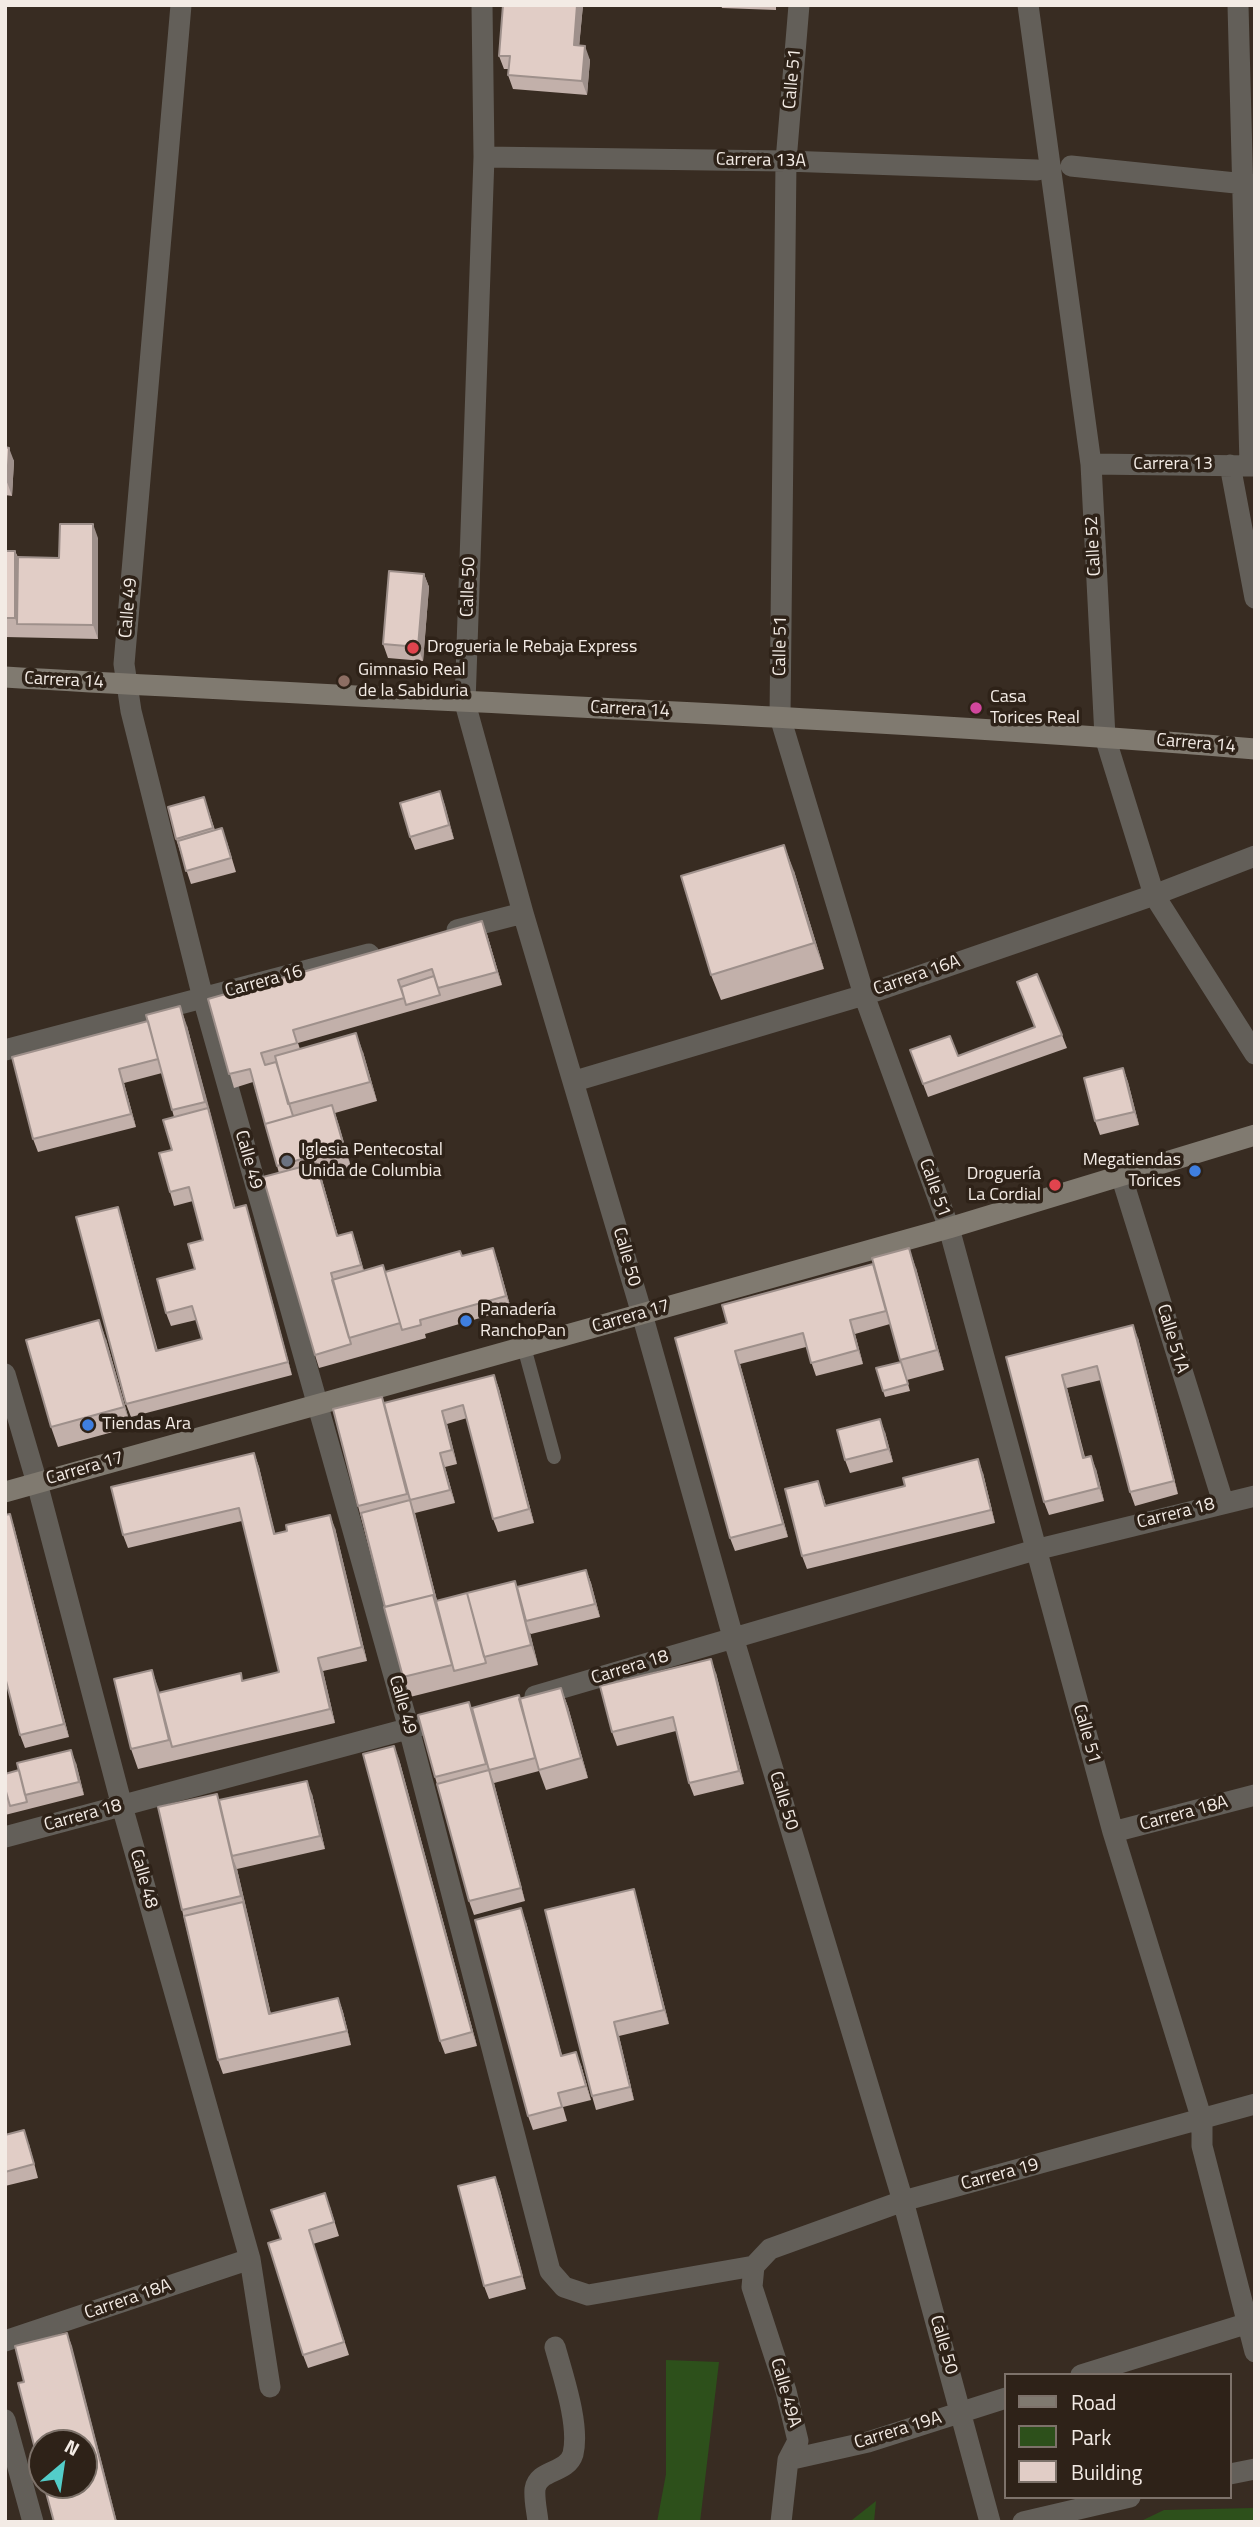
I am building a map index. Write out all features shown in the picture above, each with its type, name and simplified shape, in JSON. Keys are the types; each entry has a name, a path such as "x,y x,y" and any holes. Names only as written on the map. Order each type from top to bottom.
{"main road":[{"name":"Carrera 14","path":"5,677 465,703 780,717 1255,749"},
{"name":"Carrera 17","path":"5,1492 949,1228 1255,1135"}],"street":[{"name":"Calle 49","path":"181,5 124,664 131,711 203,998 409,1729 550,2271 564,2287 588,2295 754,2266"},
{"name":"Calle 50","path":"482,5 484,157 465,703 523,913 575,1081 733,1637 903,2201 990,2522"},
{"name":"Calle 51","path":"799,5 786,161 780,717 864,995 949,1228 1113,1832 1202,2120 1202,2146 1252,2322 1255,2352"},
{"name":"Calle 52","path":"1028,5 1091,464 1105,737 1154,895 1255,1054"},
{"path":"1238,5 1249,185 1245,465 1255,598"},
{"name":"Carrera 13A","path":"484,157 786,161 1037,170"},
{"path":"1071,166 1249,185"},
{"name":"Carrera 13","path":"1091,464 1245,465"},
{"name":"Carrera 16A","path":"575,1081 864,995 1154,895 1255,856"},
{"path":"443,934 523,913"},
{"name":"Carrera 16","path":"5,1049 390,948"},
{"name":"Calle 51A","path":"1121,1175 1223,1502"},
{"name":"Calle 48","path":"5,1374 37,1483 122,1806 250,2259 270,2387"},
{"name":"Carrera 18","path":"510,1702 1035,1550 1255,1496"},
{"name":"Carrera 18","path":"5,1837 447,1719"},
{"name":"Carrera 18A","path":"1113,1832 1255,1795"},
{"name":"Carrera 19","path":"754,2266 770,2249 903,2201 1255,2104"},
{"name":"Carrera 18A","path":"5,2341 250,2259"},
{"name":"Calle 49A","path":"754,2266 752,2287 798,2441 788,2460 781,2522"},
{"path":"1087,2373 1252,2322"},
{"path":"538,2522 535,2486 542,2476 566,2465 573,2455 571,2402 555,2347"},
{"name":"Carrera 19A","path":"788,2460 868,2442 1004,2399"},
{"path":"5,2420 33,2522"},
{"path":"1232,2474 1255,2469"},
{"path":"1023,2522 1121,2499"}],"lane":[{"path":"524,1347 554,1457"}],"green space":[{"path":"666,2360 719,2362 700,2522 657,2522 666,2474"},
{"path":"876,2501 874,2522 852,2522 852,2520"},
{"path":"1255,2508 1255,2522 1139,2522 1164,2510"}],"building":[{"path":"503,5 577,5 574,45 585,46 582,81 508,75 510,56 499,56"},
{"path":"5,447 9,448 7,482 5,482"},
{"path":"60,524 93,524 93,625 17,624 18,557 59,558"},
{"path":"5,551 15,551 15,618 5,618"},
{"path":"389,571 424,574 418,647 383,644"},
{"path":"440,791 449,825 410,837 400,803"},
{"path":"204,797 213,828 176,839 168,807"},
{"path":"222,828 231,858 186,871 178,841"},
{"path":"784,845 814,943 711,975 681,876"},
{"path":"482,921 497,972 438,988 432,969 398,980 404,998 293,1030 297,1043 261,1053 265,1065 276,1062 293,1116 265,1124 250,1069 229,1074 208,999"},
{"path":"1037,974 1062,1035 923,1084 910,1050 950,1036 958,1056 1035,1027 1017,982"},
{"path":"434,976 440,995 406,1005 401,987"},
{"path":"180,1006 205,1102 172,1110 146,1015"},
{"path":"148,1021 158,1059 119,1069 131,1114 33,1139 12,1057"},
{"path":"356,1033 370,1082 288,1104 275,1056"},
{"path":"1123,1068 1134,1112 1095,1121 1084,1078"},
{"path":"332,1105 344,1147 277,1166 265,1124"},
{"path":"208,1108 234,1208 246,1205 288,1362 126,1404 76,1217 118,1207 156,1351 202,1339 192,1306 166,1313 157,1279 195,1269 188,1244 203,1240 189,1187 170,1192 159,1153 172,1150 163,1120"},
{"path":"316,1163 337,1236 352,1232 361,1265 331,1273 351,1344 315,1355 263,1177"},
{"path":"493,1248 506,1296 420,1320 421,1325 402,1330 385,1272 460,1251 462,1256"},
{"path":"909,1248 937,1350 900,1360 872,1258"},
{"path":"873,1264 886,1311 850,1320 858,1350 811,1363 803,1333 735,1351 783,1524 730,1538 675,1338 727,1323 722,1305"},
{"path":"383,1265 400,1323 349,1338 332,1280"},
{"path":"99,1320 124,1407 51,1427 26,1340"},
{"path":"1133,1325 1174,1481 1130,1492 1097,1366 1062,1375 1083,1458 1091,1456 1099,1488 1044,1502 1006,1357"},
{"path":"901,1362 908,1384 883,1391 876,1368"},
{"path":"494,1375 529,1509 493,1519 463,1405 442,1411 452,1450 440,1453 450,1490 410,1500 384,1403"},
{"path":"382,1397 407,1494 358,1506 333,1409"},
{"path":"880,1419 888,1449 845,1460 837,1430"},
{"path":"254,1453 274,1534 287,1531 286,1525 330,1515 362,1647 318,1658 330,1709 172,1747 158,1693 241,1673 242,1681 279,1672 239,1508 123,1535 111,1487"},
{"path":"978,1459 991,1510 802,1556 785,1489 818,1481 825,1506 905,1486 903,1478"},
{"path":"410,1500 436,1601 433,1595 385,1607 361,1513"},
{"path":"10,1514 64,1724 20,1735 5,1677 5,1515"},
{"path":"586,1570 595,1604 526,1621 517,1587"},
{"path":"515,1581 531,1645 484,1657 467,1593"},
{"path":"467,1593 486,1663 454,1671 436,1601"},
{"path":"433,1595 452,1665 403,1677 384,1607"},
{"path":"711,1659 739,1771 689,1783 673,1717 612,1732 600,1686"},
{"path":"152,1670 169,1740 131,1749 114,1679"},
{"path":"561,1688 581,1758 539,1770 519,1699"},
{"path":"519,1695 535,1758 489,1770 472,1708"},
{"path":"469,1702 486,1764 435,1777 418,1715"},
{"path":"394,1746 472,2032 440,2041 363,1754"},
{"path":"71,1750 79,1782 25,1795 17,1763"},
{"path":"19,1770 27,1802 10,1806 5,1788 5,1774"},
{"path":"489,1770 521,1888 469,1901 437,1784"},
{"path":"307,1781 320,1836 232,1856 219,1800"},
{"path":"217,1794 241,1896 182,1910 158,1807"},
{"path":"634,1889 664,2010 614,2022 630,2087 592,2096 545,1910"},
{"path":"243,1902 269,2014 338,1998 347,2031 218,2060 184,1916"},
{"path":"521,1908 561,2056 576,2052 586,2086 558,2093 562,2107 528,2116 475,1920"},
{"path":"24,2130 34,2164 5,2172 5,2135"},
{"path":"495,2177 522,2276 484,2286 458,2186"},
{"path":"325,2193 334,2222 309,2230 344,2342 303,2355 268,2243 281,2239 271,2210"},
{"path":"67,2333 92,2429 30,2429 18,2383 24,2382 15,2346"},
{"path":"98,2453 116,2522 54,2522 48,2499 98,2499"}],"place":[{"name":"Drogueria le Rebaja Express","path":"413,648"},
{"name":"Gimnasio Real de la Sabiduria","path":"344,681"},
{"name":"Casa Torices Real","path":"976,708"},
{"name":"Iglesia Pentecostal Unida de Columbia","path":"287,1161"},
{"name":"Megatiendas Torices","path":"1195,1171"},
{"name":"Droguería La Cordial","path":"1055,1185"},
{"name":"Panadería RanchoPan","path":"466,1321"},
{"name":"Tiendas Ara","path":"88,1425"}]}
